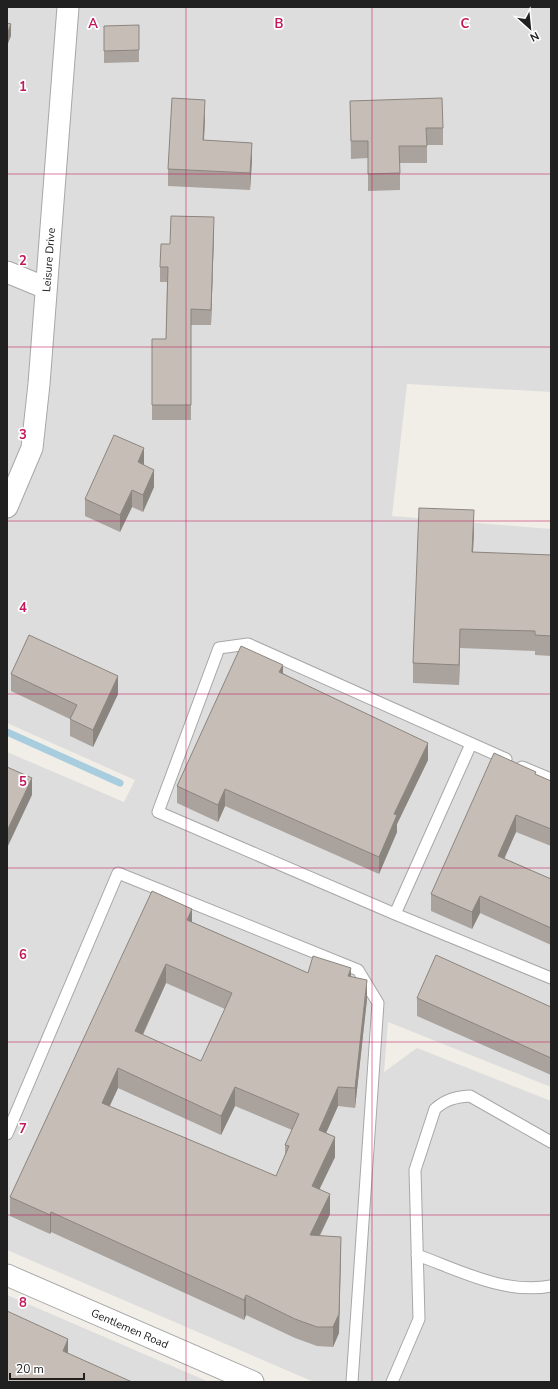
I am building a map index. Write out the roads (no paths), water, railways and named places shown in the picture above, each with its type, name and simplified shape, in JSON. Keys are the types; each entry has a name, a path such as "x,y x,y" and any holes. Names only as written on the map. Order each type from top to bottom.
{"street":[{"name":"Leisure Drive","path":"7,507 32,448 40,384 68,7"},
{"path":"7,272 46,288"},
{"name":"Gentlemen Road","path":"7,1275 253,1382"}],"lane":[{"path":"551,779 248,644 219,648 158,812 395,914 551,978"},
{"path":"395,914 471,744"},
{"path":"7,1134 118,873 358,970 378,1002 352,1382"},
{"path":"392,1382 419,1319 415,1170 435,1109 441,1103 455,1097 470,1096 551,1142"},
{"path":"417,1255 505,1287 528,1288 551,1286"}],"waterway":[{"path":"7,732 120,783"}]}
